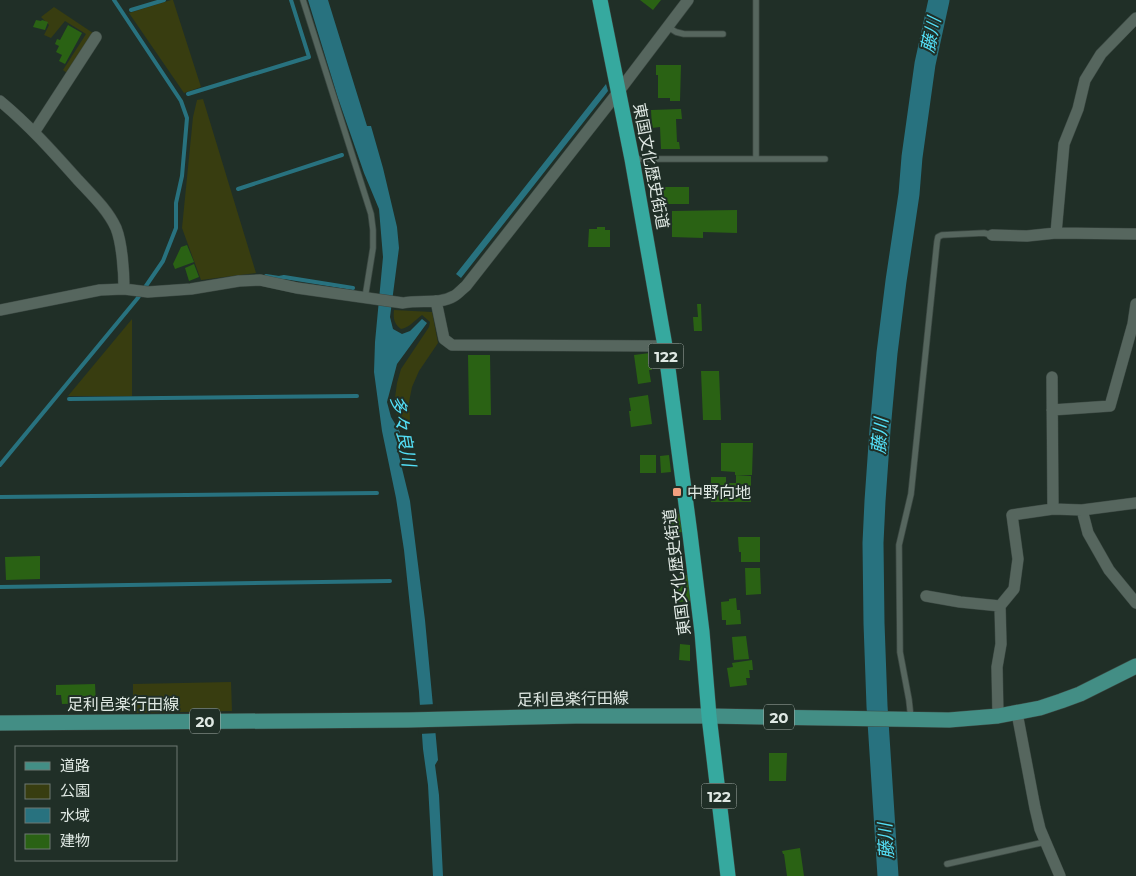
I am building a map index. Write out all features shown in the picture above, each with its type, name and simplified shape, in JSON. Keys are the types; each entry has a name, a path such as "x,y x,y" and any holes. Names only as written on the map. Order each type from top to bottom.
{"highway":[{"name":"東国文化歴史街道","path":"600,0 632,159 665,346 693,554 709,716 728,876"}],"main road":[{"name":"足利邑楽行田線","path":"0,723 411,720 576,716 949,720 1017,713 1061,701 1102,684 1136,666"}],"street":[{"path":"0,310 100,290 124,288 157,292 192,290 239,281 260,280 297,288 403,303 411,301 440,302 455,296 466,286 688,0"},
{"path":"1056,233 1064,144 1078,109 1085,80 1102,54 1136,18"},
{"path":"35,132 96,37"},
{"path":"0,101 35,132 99,203 115,227 119,236 124,288"},
{"path":"992,235 1027,236 1056,233 1136,234"},
{"path":"436,301 444,339 452,344 665,346"},
{"path":"1052,410 1110,406 1133,324 1136,304"},
{"path":"1052,377 1053,509"},
{"path":"998,716 997,667 1001,644 1000,606 1014,589 1018,559 1012,515 1053,509 1082,510 1136,503"},
{"path":"1082,510 1088,533 1109,570 1136,603"},
{"path":"926,596 1000,606"},
{"path":"1017,713 1035,808 1045,842 1060,876"}],"lane":[{"path":"303,0 371,214 373,248 367,298"},
{"path":"756,0 756,159"},
{"path":"668,27 684,34 723,34"},
{"path":"632,159 825,159"},
{"path":"908,719 909,700 900,652 900,545 912,494 937,242 938,237 942,235 984,233 992,235"},
{"path":"947,864 1045,842"}],"green space":[{"path":"173,0 201,87 184,93 129,13"},
{"path":"54,7 93,33 67,73 63,70 86,34 65,21 51,38 44,35 49,25 41,17"},
{"path":"203,99 256,273 201,280 182,228 193,117 197,100"},
{"path":"394,310 432,312 438,343 419,371 412,387 409,402 410,419 406,431 397,416 394,405 397,383 401,369 429,327 430,322 422,315 401,329 394,321"},
{"path":"132,319 132,396 68,396"},
{"path":"231,682 232,711 133,713 133,684"}],"water":[{"path":"308,0 328,0 367,126 371,126 383,168 397,227 399,248 390,317 393,329 402,334 410,331 422,319 427,323 397,364 387,402 391,417 400,432 397,448 410,501 425,620 438,760 435,765 439,795 443,876 433,876 428,785 404,550 396,498 382,431 374,372 383,257 379,209 364,173 338,98"},
{"path":"606,84 608,91 461,278 456,274"}],"pier":[{"path":"436,704 438,733 419,734 417,705"}],"building":[{"path":"640,0 661,0 653,10"},
{"path":"36,20 48,22 45,30 33,27"},
{"path":"68,25 82,33 65,64 59,61 62,55 56,52 59,46 55,44 57,39 60,40"},
{"path":"656,65 681,65 680,101 670,101 670,98 658,98"},
{"path":"681,109 682,119 676,119 677,142 679,142 680,149 661,149 660,127 652,128 651,110"},
{"path":"659,187 689,187 689,204 659,204"},
{"path":"737,210 737,233 703,232 703,238 672,237 672,211"},
{"path":"597,227 605,227 605,230 610,230 610,247 588,247 589,229 597,229"},
{"path":"187,245 194,262 175,269 173,264 181,247"},
{"path":"194,264 199,277 189,281 185,268"},
{"path":"697,304 701,304 702,331 694,331 693,317 698,317"},
{"path":"650,353 652,370 649,370 651,382 638,384 634,355"},
{"path":"468,355 490,355 491,415 469,415"},
{"path":"701,371 719,371 721,420 703,420"},
{"path":"648,395 652,424 631,427 629,398"},
{"path":"721,443 753,443 752,475 735,475 735,472 721,471"},
{"path":"640,455 656,455 656,473 640,473"},
{"path":"669,455 671,472 661,473 660,456"},
{"path":"736,475 751,476 751,502 711,502 711,477 726,477 726,483 736,483"},
{"path":"679,514 682,532 671,533 669,515"},
{"path":"738,537 760,537 760,562 741,562"},
{"path":"40,556 40,579 6,580 5,557"},
{"path":"745,568 760,568 761,594 746,595"},
{"path":"688,575 691,601 679,602 678,594 673,595 672,588 676,587 675,577"},
{"path":"736,598 737,610 740,610 741,624 726,625 726,620 722,620 721,602"},
{"path":"746,636 749,659 734,660 732,637"},
{"path":"680,644 690,645 690,661 679,660"},
{"path":"752,660 753,670 749,670 750,678 746,678 747,685 730,687 727,668 733,667 732,663"},
{"path":"95,684 96,703 62,704 61,695 56,695 56,685"},
{"path":"769,753 787,753 786,781 769,781"},
{"path":"800,848 804,876 787,876 782,851"}],"waterway":[{"path":"0,465 137,299 163,261 176,228 176,203 182,176 187,118 181,101 114,0"},
{"path":"131,10 164,0"},
{"path":"188,94 309,57 291,0"},
{"name":"藤川","path":"888,876 877,706 874,623 873,543 875,501 887,353 896,281 925,64 939,0"},
{"path":"238,189 342,155"},
{"path":"266,276 353,288"},
{"path":"69,399 357,396"},
{"path":"0,497 377,493"},
{"path":"0,587 390,581"}],"place":[{"name":"中野向地","path":"677,492"}],"water label":[{"name":"多々良川","path":"403,431"}]}
